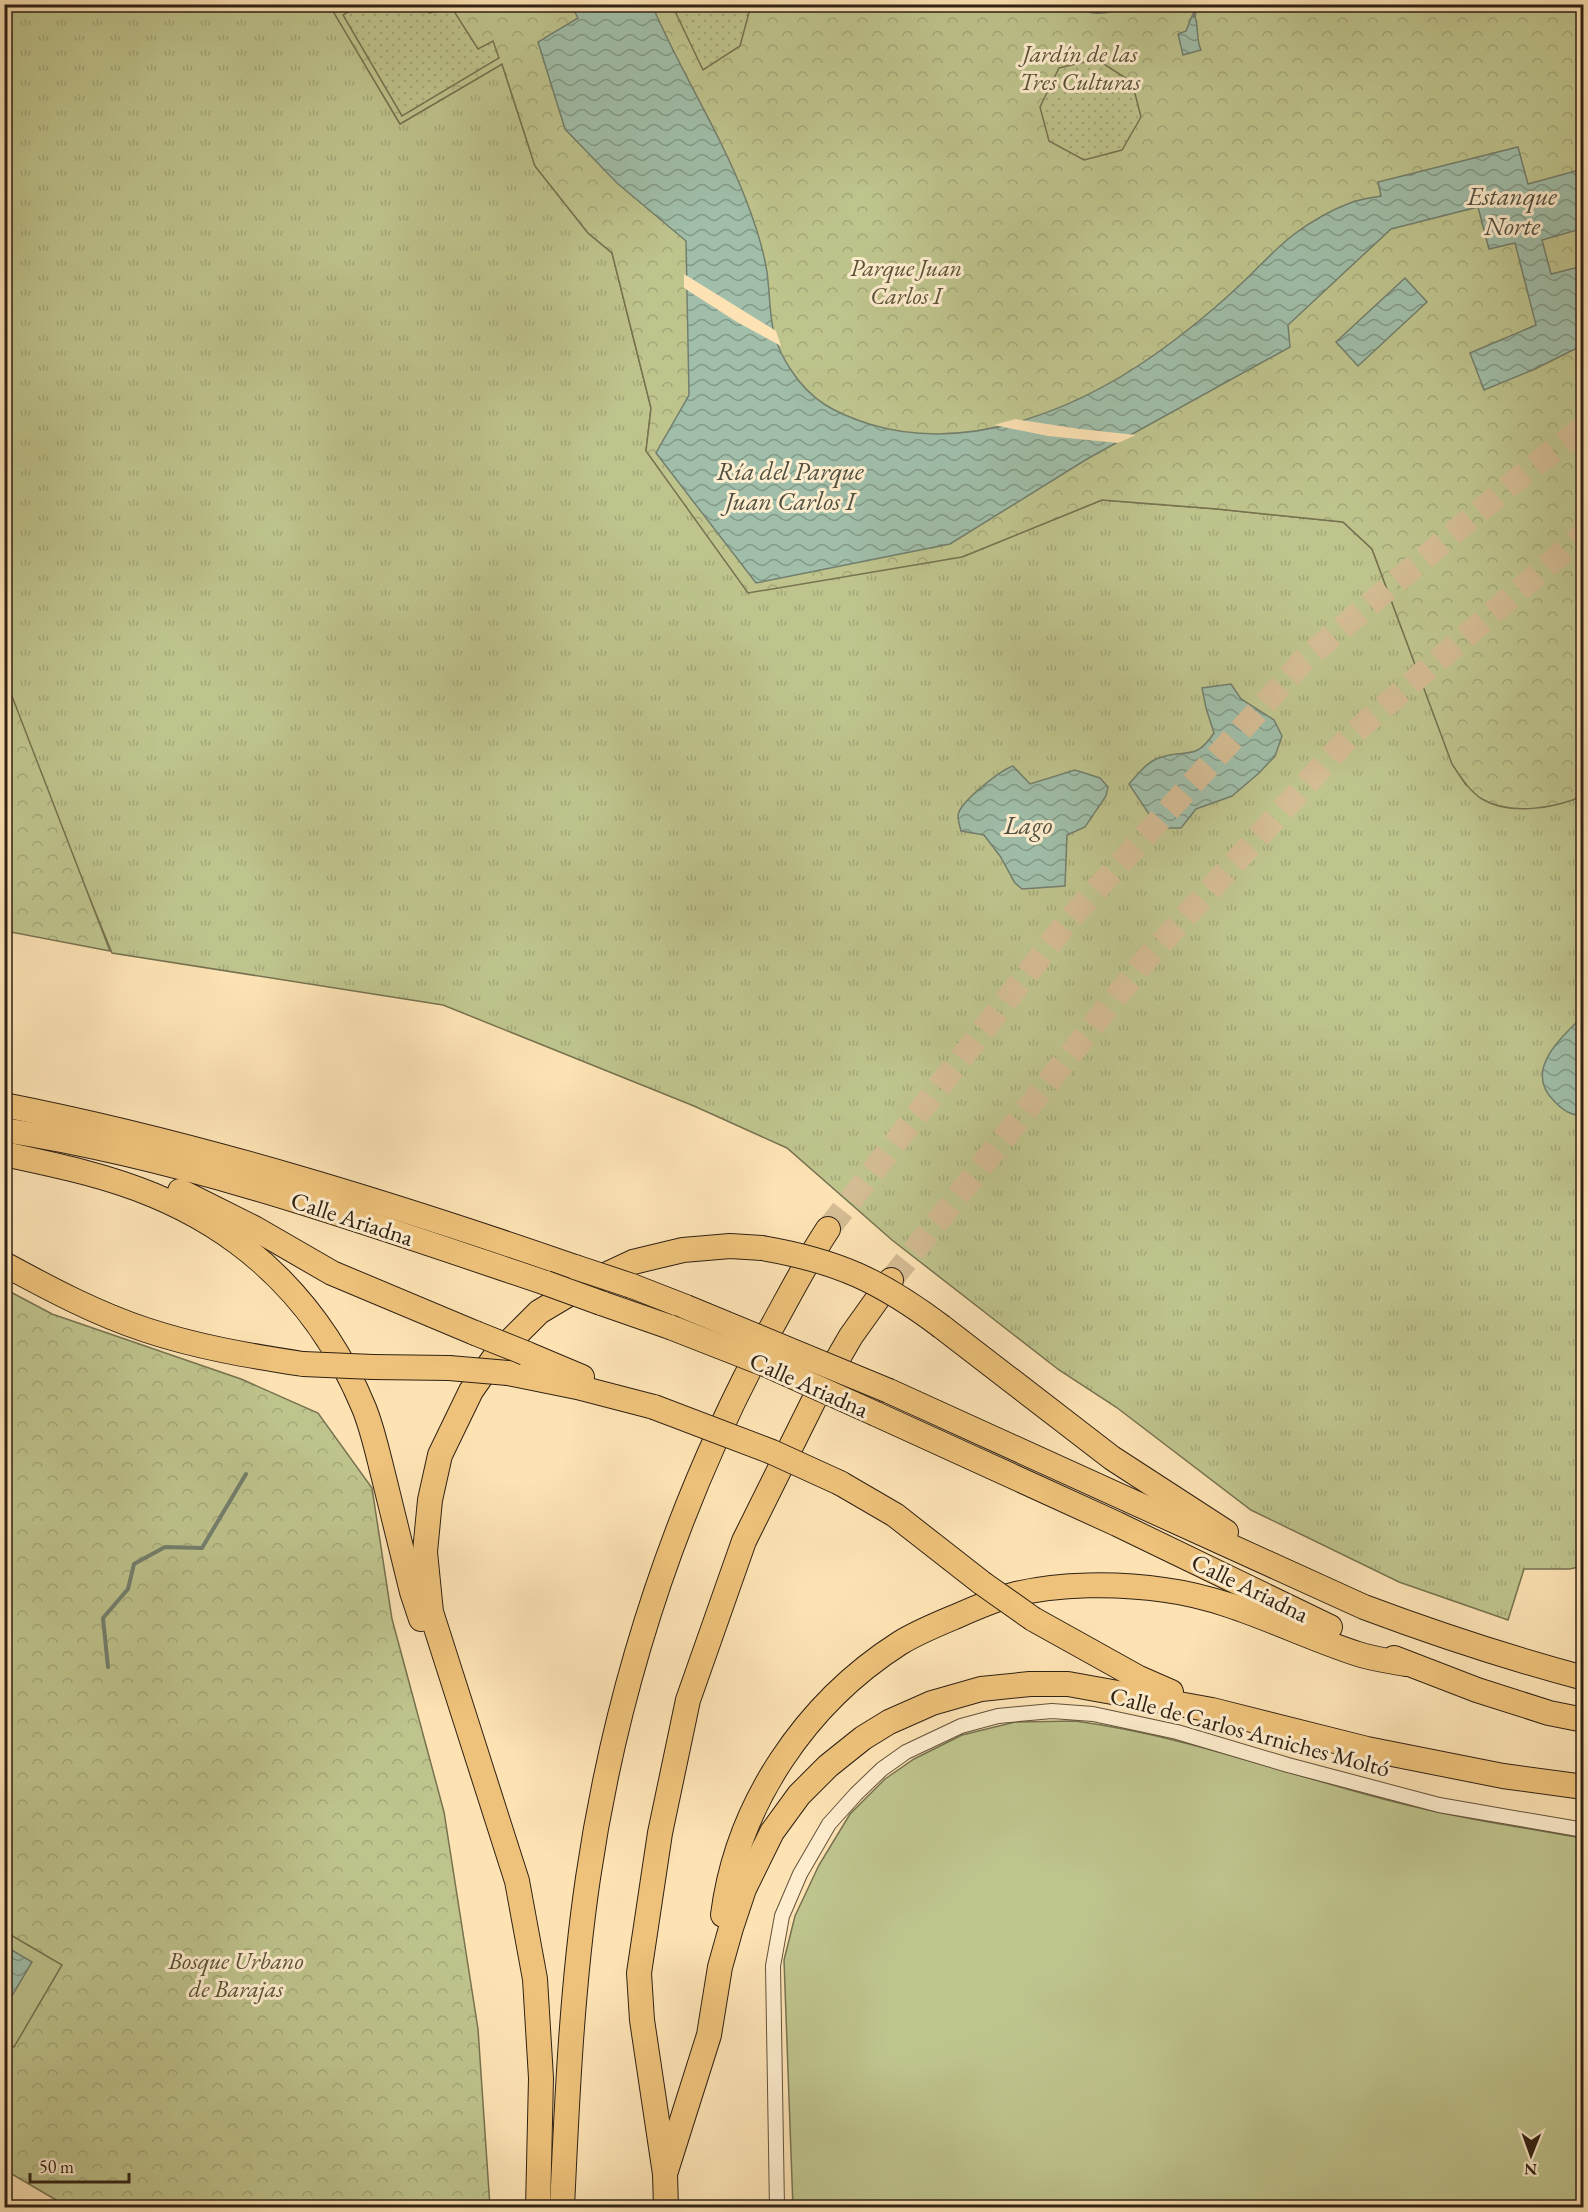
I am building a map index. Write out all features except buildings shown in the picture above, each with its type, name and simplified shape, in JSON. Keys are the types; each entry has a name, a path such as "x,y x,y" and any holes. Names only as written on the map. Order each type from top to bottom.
{"highway":[{"name":"Calle Ariadna","path":"4,1105 172,1144 434,1218 632,1286 889,1391 1364,1607 1424,1630 1526,1663 1584,1678"},
{"name":"Calle Ariadna","path":"4,1130 95,1146 216,1177 342,1214 670,1327 767,1365 1117,1524 1406,1664 1549,1713 1584,1720"},
{"path":"4,1138 105,1164 171,1187 254,1228 332,1272 654,1407 772,1452 840,1483 895,1515 1032,1619 1139,1678 1212,1710"},
{"path":"4,1154 110,1179 154,1195 187,1212 246,1249 275,1273 303,1303 339,1353 365,1410 412,1592 442,1682 487,1789"},
{"path":"562,2208 575,1978 588,1878 604,1785 642,1632 697,1481 732,1403 798,1278 828,1229"},
{"path":"538,2208 541,2078 535,1979 517,1881 431,1612 425,1552 430,1500 440,1455 471,1391 496,1355 539,1312 586,1284 633,1262 683,1250 730,1246 762,1248 816,1260 851,1271 895,1294 942,1327 1112,1458 1299,1578"},
{"path":"4,1264 53,1291 145,1330 223,1351 303,1364 449,1368 508,1373 578,1387 654,1407"},
{"path":"666,2208 665,2174 642,2020 639,1973 660,1833 688,1700 744,1541 814,1400 851,1336 891,1280"},
{"path":"665,2174 709,2035 720,1967 721,1931 731,1870 743,1833 769,1779 786,1752 811,1720 865,1669 901,1643 986,1603 1013,1594 1116,1584 1167,1590 1211,1599 1246,1609 1359,1654 1406,1664"},
{"path":"720,1967 744,1889 772,1832 800,1795 828,1766 863,1738 890,1722 932,1703 981,1689 1029,1684 1068,1684 1212,1710 1368,1749 1503,1776 1584,1787"}],"street":[{"name":"Calle de Carlos Arniches Moltó","path":"777,2208 773,1966 782,1916 800,1874 829,1824 856,1794 906,1752 961,1726 998,1716 1052,1711 1093,1714 1177,1732 1439,1805 1584,1830"}],"green space":[{"name":"Parque Juan Carlos I","path":"337,4 1583,5 1583,796 1546,807 1519,809 1493,804 1477,796 1469,788 1452,764 1372,549 1343,522 1102,500 962,557 748,593 646,451 651,408 612,253 588,233 535,166 502,64 400,124 331,8"},
{"path":"4,5 337,5 332,8 400,124 502,64 535,166 588,233 612,253 651,408 646,451 962,557 1102,500 1343,522 1372,549 1452,763 1466,785 1547,806 1583,796 1583,1566 1570,1569 1524,1569 1508,1620 1399,1582 1251,1510 1116,1407 1059,1370 892,1240 787,1148 694,1106 443,1005 112,953 5,690"},
{"path":"359,5 424,5 429,13 452,8 478,49 493,41 499,58 402,116 343,15"},
{"path":"672,5 751,5 740,46 703,70"},
{"name":"Jardín de las Tres Culturas","path":"1096,59 1132,82 1141,117 1122,150 1084,160 1049,141 1040,107 1059,68"},
{"path":"5,678 110,951 5,931"},
{"name":"Bosque Urbano de Barajas","path":"5,1289 52,1314 241,1379 318,1413 372,1488 392,1619 444,1812 478,2029 490,2207 68,2207 5,2170"},
{"path":"1075,1721 1154,1735 1411,1806 1583,1838 1583,2207 793,2208 784,1960 795,1916 819,1865 850,1814 885,1779 914,1759 962,1735 1015,1722"},
{"path":"4,1931 62,1965 14,2047 5,2042"}],"water":[{"name":"Ría del Parque Juan Carlos I","path":"571,5 652,5 736,175 749,209 767,272 774,334 783,357 799,381 816,398 845,415 869,424 909,432 949,434 989,429 1029,419 1067,404 1104,386 1172,342 1217,306 1280,246 1306,226 1350,203 1381,196 1378,182 1518,147 1528,184 1583,169 1583,255 1577,230 1542,240 1551,274 1583,266 1583,345 1535,369 1484,390 1470,353 1536,325 1515,243 1489,249 1478,207 1391,229 1288,325 1290,347 1087,459 950,544 756,583 656,453 689,395 686,241 617,183 565,129 538,42 578,18"},
{"path":"1192,16 1195,17 1201,50 1183,55 1178,34 1186,31"},
{"path":"1405,278 1427,302 1358,366 1336,342"},
{"path":"1231,684 1241,699 1274,720 1282,736 1275,756 1232,796 1196,809 1181,828 1166,828 1151,817 1129,784 1152,761 1196,751 1202,747 1214,733 1202,688"},
{"name":"Lago","path":"1013,766 1030,784 1075,770 1100,778 1108,787 1106,796 1085,827 1067,835 1065,886 1022,889 1015,883 1000,856 984,835 961,831 958,816 965,803 990,780"},
{"path":"1583,1016 1583,1116 1568,1112 1558,1105 1546,1090 1542,1079 1548,1056"},
{"path":"5,1946 32,1962 6,2006 4,2005"}],"pier":[{"path":"684,274 776,331 781,346 737,322 684,288"},
{"path":"1015,419 1136,435 1118,443 1048,436 994,425"}],"waterway":[{"path":"1075,4 1081,8 1099,12 1112,10 1124,4"},
{"path":"1194,16 1196,4"},
{"path":"108,1667 103,1618 128,1589 134,1564 165,1547 202,1548 246,1474"}],"tunnel":[{"path":"828,1229 1069,920 1304,660 1515,481 1584,427"},
{"path":"891,1280 1143,963 1349,737 1584,534"}],"water label":[{"name":"Estanque Norte","path":"1512,211"}]}
